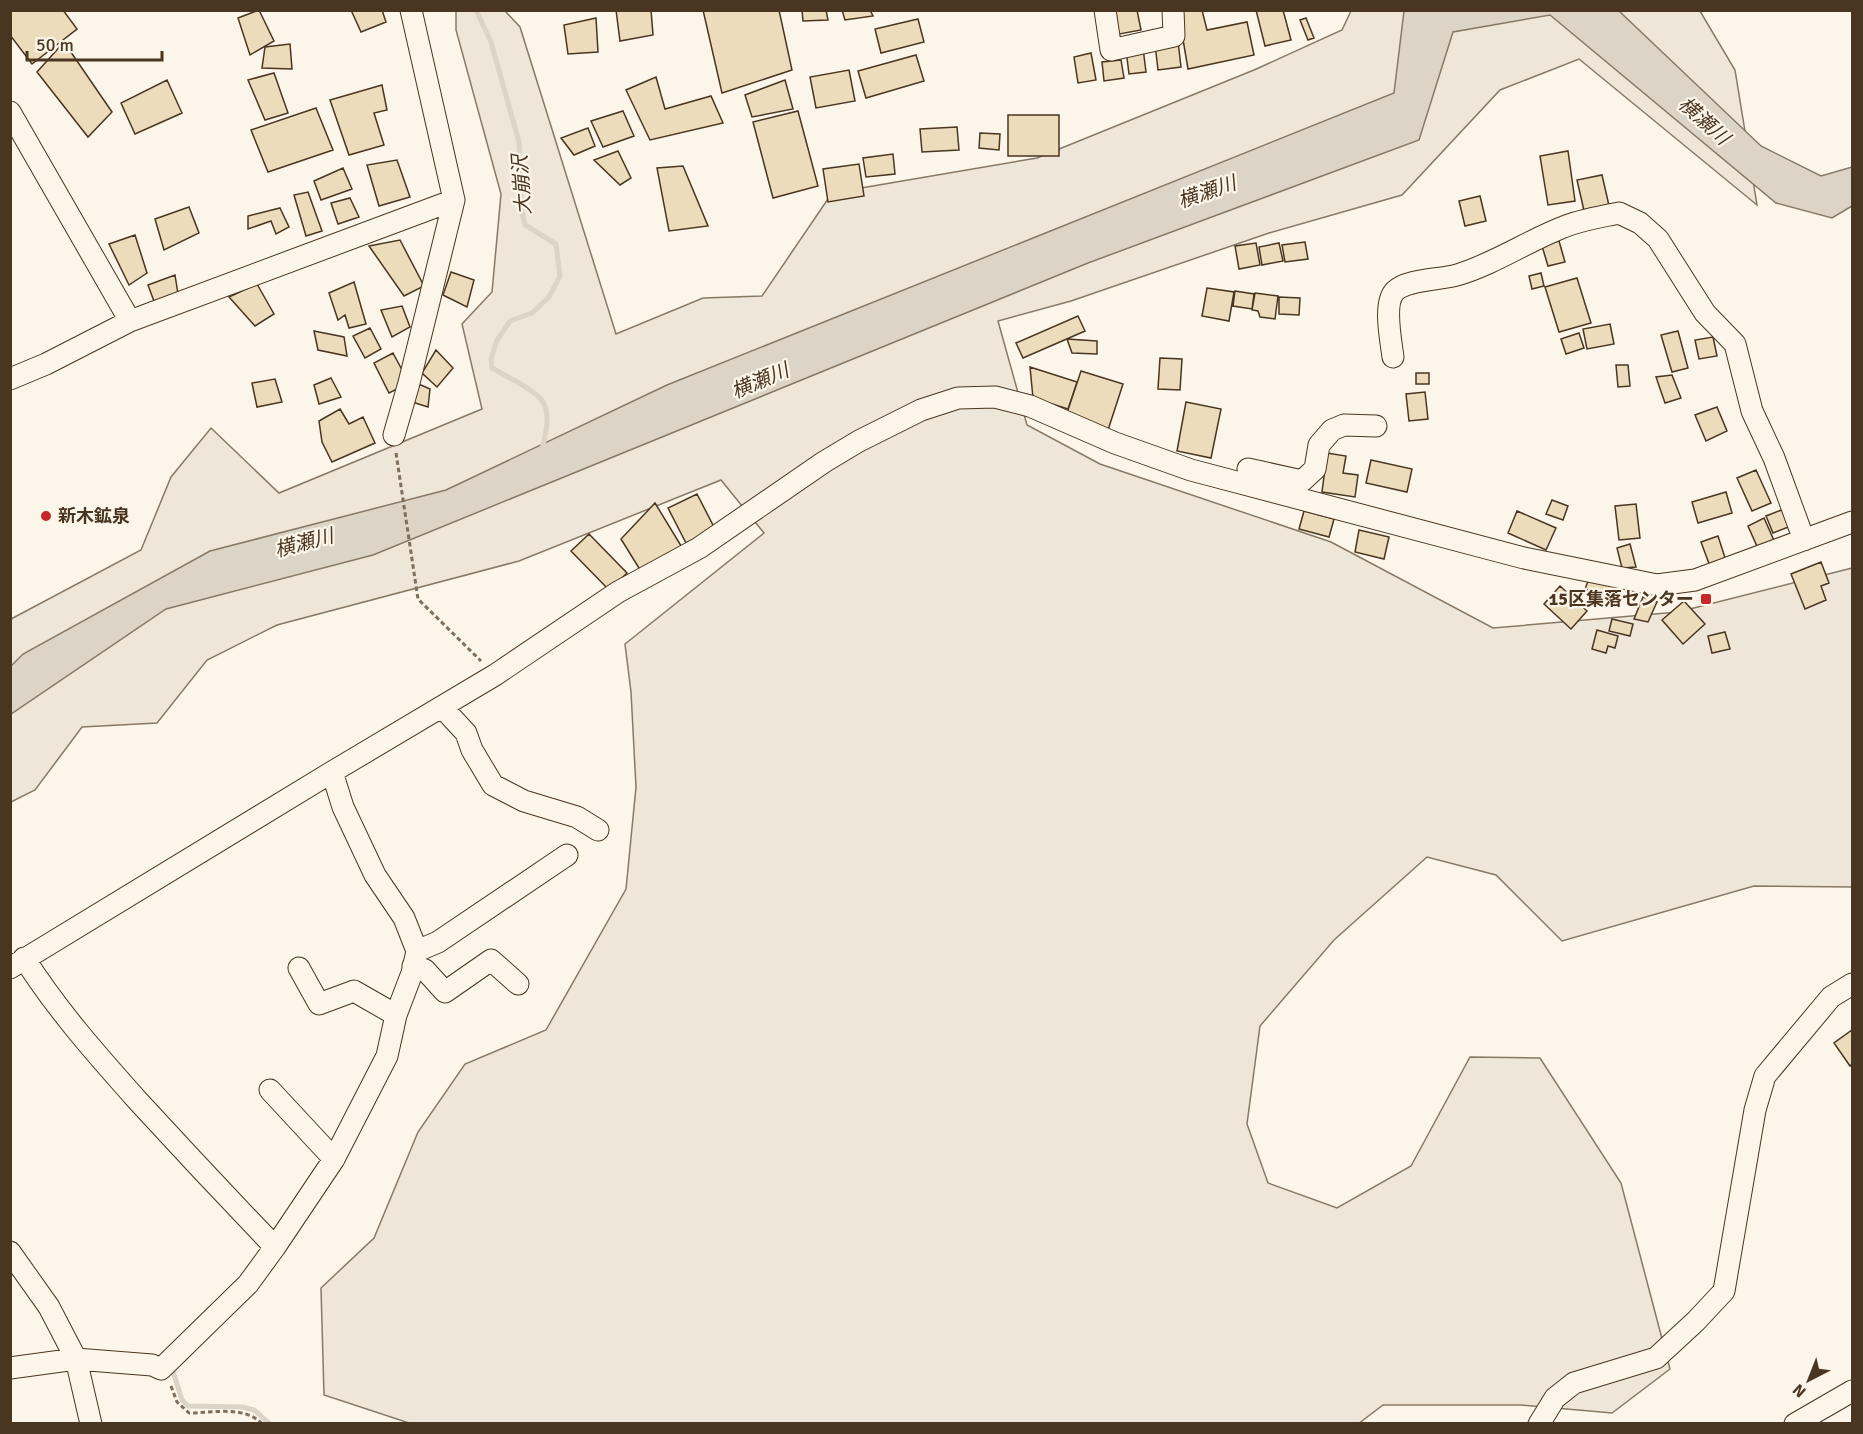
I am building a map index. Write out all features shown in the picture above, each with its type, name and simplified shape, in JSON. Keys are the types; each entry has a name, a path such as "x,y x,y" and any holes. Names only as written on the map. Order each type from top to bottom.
{"street":[{"path":"394,435 454,200 411,10"},
{"path":"1105,10 1111,50 1174,36 1173,10"},
{"path":"10,112 130,321"},
{"path":"10,379 130,321 454,200"},
{"path":"1393,357 1388,300 1396,290 1408,284 1468,272 1560,228 1619,213 1640,223 1658,239 1705,313 1734,344 1752,411 1774,458 1804,540"},
{"path":"275,1247 175,1142 89,1046 42,986 17,963 495,675 618,592 699,548 752,510 850,447 921,410 958,398 995,397 1030,406 1115,443 1191,470 1234,479 1524,558 1657,585 1695,580 1852,522"},
{"path":"1234,479 1245,469 1302,481 1315,469 1319,445 1332,430 1344,425 1376,426"},
{"path":"442,707 466,733 471,750 493,785 524,801 577,817 598,830"},
{"path":"332,772 343,807 375,875 405,918 415,959 424,970 445,992 491,960 518,984"},
{"path":"10,1368 76,1359 153,1365 161,1369 248,1284 334,1159 387,1056 396,1015 415,959 567,855"},
{"path":"299,969 319,1004 354,991 396,1015"},
{"path":"1539,1424 1555,1398 1574,1383 1656,1358 1724,1291 1755,1110 1765,1076 1831,997 1852,984"},
{"path":"270,1090 334,1159"},
{"path":"10,1252 49,1307 76,1359 92,1424"},
{"path":"1795,1424 1852,1391"}],"path":[{"path":"394,435 418,599 495,675"},
{"path":"161,1369 168,1378 177,1402 189,1413 245,1413 258,1419 262,1424"}],"shaded area":[{"path":"456,11 505,11 520,27 616,334 703,298 762,296 832,193 1037,158 1254,70 1342,30 1351,11 1700,11 1735,70 1757,205 1579,59 1500,90 1402,195 1269,233 1071,301 998,321 1027,425 1100,464 1331,542 1493,628 1678,612 1852,568 1852,887 1754,886 1562,941 1496,875 1427,857 1334,940 1260,1026 1247,1124 1268,1183 1337,1208 1411,1166 1470,1057 1540,1058 1621,1183 1670,1369 1612,1413 1521,1405 1383,1405 1358,1424 412,1424 324,1395 321,1288 374,1238 418,1132 465,1064 546,1030 626,889 636,787 631,692 625,644 764,533 721,480 519,561 277,625 207,660 157,723 82,727 35,790 11,802 11,619 141,550 171,477 211,428 279,493 482,409 462,324 492,292 501,194 456,30"}],"water":[{"name":"横瀬川","path":"1404,11 1619,11 1761,146 1821,176 1852,167 1852,206 1832,218 1776,203 1550,15 1453,32 1419,140 1088,263 373,555 166,609 11,714 11,666 23,654 210,551 446,490 667,385 1394,93"}],"building":[{"path":"10,10 63,10 77,29 32,64 10,35"},
{"path":"259,10 274,41 250,55 238,18"},
{"path":"351,10 382,10 386,22 361,32"},
{"path":"616,10 651,10 653,35 620,41"},
{"path":"703,10 779,10 792,70 722,93"},
{"path":"802,10 826,10 828,20 803,21"},
{"path":"842,10 870,10 873,16 845,20"},
{"path":"1109,10 1137,10 1141,30 1114,35"},
{"path":"1178,10 1202,10 1207,30 1247,22 1254,55 1188,69"},
{"path":"1256,10 1283,10 1291,40 1265,46"},
{"path":"596,18 598,52 568,54 564,25"},
{"path":"1306,18 1314,38 1308,40 1300,20"},
{"path":"918,19 924,42 881,53 875,29"},
{"path":"1178,41 1181,67 1158,70 1155,44"},
{"path":"64,42 112,112 88,137 37,72"},
{"path":"290,44 292,69 262,68 265,47"},
{"path":"1143,48 1146,72 1129,74 1126,50"},
{"path":"1091,53 1096,80 1078,83 1074,57"},
{"path":"916,55 924,81 866,98 858,71"},
{"path":"1121,60 1124,78 1104,81 1102,62"},
{"path":"849,70 855,101 816,108 810,77"},
{"path":"274,73 288,113 265,120 248,80"},
{"path":"656,77 665,109 711,96 723,123 650,140 626,90"},
{"path":"167,80 182,113 135,134 121,103"},
{"path":"785,80 793,109 752,117 745,95"},
{"path":"382,85 387,110 374,113 384,145 349,155 330,100"},
{"path":"316,108 333,150 268,172 251,130"},
{"path":"623,111 634,136 603,147 591,121"},
{"path":"798,111 818,186 773,198 753,122"},
{"path":"1008,115 1059,115 1059,156 1008,156"},
{"path":"957,127 959,150 922,152 920,129"},
{"path":"588,128 595,146 574,155 561,138"},
{"path":"980,133 1000,134 999,150 979,148"},
{"path":"618,151 631,178 620,185 594,160"},
{"path":"1568,151 1575,201 1548,205 1540,156"},
{"path":"893,154 895,174 866,177 863,158"},
{"path":"397,160 410,197 379,206 367,165"},
{"path":"859,164 864,196 828,202 823,169"},
{"path":"683,166 708,226 669,231 657,168"},
{"path":"343,168 352,189 321,200 314,181"},
{"path":"1602,175 1610,210 1585,215 1577,180"},
{"path":"308,192 322,231 306,236 294,195"},
{"path":"1480,196 1486,221 1465,226 1459,201"},
{"path":"350,198 359,217 338,224 331,203"},
{"path":"189,207 199,233 164,250 155,219"},
{"path":"280,208 289,227 276,234 271,221 248,229 248,216"},
{"path":"135,235 147,273 129,285 109,244"},
{"path":"400,240 424,286 404,296 369,246"},
{"path":"1559,241 1565,262 1548,266 1542,246"},
{"path":"1305,242 1308,259 1285,262 1282,245"},
{"path":"1256,243 1260,265 1239,269 1235,246"},
{"path":"1279,243 1283,261 1262,265 1259,247"},
{"path":"451,272 474,280 467,307 443,295"},
{"path":"1541,273 1544,286 1532,289 1529,276"},
{"path":"175,275 178,294 155,304 148,285"},
{"path":"1577,278 1591,323 1559,332 1545,287"},
{"path":"354,282 366,324 349,328 345,315 338,320 329,293"},
{"path":"257,284 274,314 255,326 229,297"},
{"path":"1207,288 1234,292 1229,321 1202,316"},
{"path":"1235,291 1254,294 1252,309 1233,306"},
{"path":"1255,293 1278,296 1275,319 1260,317 1258,311 1252,310"},
{"path":"1279,297 1300,298 1299,315 1279,314"},
{"path":"402,306 410,327 392,337 381,310"},
{"path":"1078,316 1085,331 1023,358 1016,343"},
{"path":"1610,324 1614,344 1587,349 1583,329"},
{"path":"370,328 381,349 365,358 353,336"},
{"path":"314,331 344,337 347,356 318,350"},
{"path":"1678,331 1688,368 1672,372 1661,335"},
{"path":"1579,333 1584,348 1566,354 1561,339"},
{"path":"1713,337 1717,356 1699,359 1695,340"},
{"path":"1067,339 1097,341 1097,354 1072,353"},
{"path":"436,350 453,368 437,387 422,373"},
{"path":"393,353 409,383 389,393 374,363"},
{"path":"1160,358 1182,359 1180,390 1158,389"},
{"path":"1616,365 1628,365 1630,386 1618,387"},
{"path":"1030,367 1077,382 1068,409 1033,398"},
{"path":"1081,371 1123,384 1108,430 1066,416"},
{"path":"1416,373 1429,373 1429,384 1416,384"},
{"path":"1672,375 1681,398 1665,403 1656,377"},
{"path":"331,378 341,397 319,404 314,385"},
{"path":"275,379 282,402 257,407 252,383"},
{"path":"414,382 430,389 428,407 409,401"},
{"path":"1425,392 1428,419 1409,421 1406,394"},
{"path":"1186,402 1221,409 1211,458 1177,451"},
{"path":"1717,407 1727,431 1706,441 1695,415"},
{"path":"340,409 349,424 363,417 375,443 332,462 322,442 319,421"},
{"path":"1327,453 1346,456 1343,473 1358,475 1355,497 1322,492"},
{"path":"1371,460 1412,469 1407,492 1366,483"},
{"path":"1756,470 1771,503 1752,511 1737,478"},
{"path":"1726,492 1732,513 1698,523 1692,502"},
{"path":"697,494 715,529 686,543 668,508"},
{"path":"1552,500 1568,506 1563,520 1546,514"},
{"path":"655,503 683,549 642,573 621,539"},
{"path":"1636,504 1640,538 1619,540 1615,506"},
{"path":"1784,509 1791,526 1773,533 1766,516"},
{"path":"1304,511 1334,519 1329,537 1299,529"},
{"path":"1517,511 1556,528 1546,550 1508,533"},
{"path":"1764,518 1776,545 1760,553 1748,526"},
{"path":"1359,530 1389,537 1384,559 1355,552"},
{"path":"589,534 627,573 609,590 571,551"},
{"path":"1718,536 1727,564 1711,569 1701,542"},
{"path":"1630,544 1636,567 1622,568 1617,548"},
{"path":"1821,562 1829,583 1821,586 1826,600 1805,609 1791,574"},
{"path":"1588,581 1615,586 1611,608 1599,604 1600,597 1592,595 1593,592 1585,589"},
{"path":"1560,586 1587,611 1571,629 1544,604"},
{"path":"1643,597 1657,602 1648,622 1634,619"},
{"path":"1684,601 1705,624 1683,644 1662,620"},
{"path":"1612,619 1633,624 1630,636 1609,631"},
{"path":"1597,630 1618,636 1615,648 1608,646 1606,653 1592,649"},
{"path":"1725,632 1730,649 1712,653 1708,636"},
{"path":"1852,1030 1852,1064 1850,1066 1834,1043"}],"waterway":[{"name":"大崩沢","path":"476,10 491,42 519,142 521,208 525,225 556,244 560,276 549,297 532,313 510,321 497,340 491,359 492,368 537,395 545,406 547,417 542,449"},
{"path":"169,1369 173,1371 182,1400 188,1406 242,1407 254,1410 270,1424"}],"place":[{"name":"新木鉱泉","path":"46,516"},
{"name":"15区集落センター","path":"1706,599"}]}
